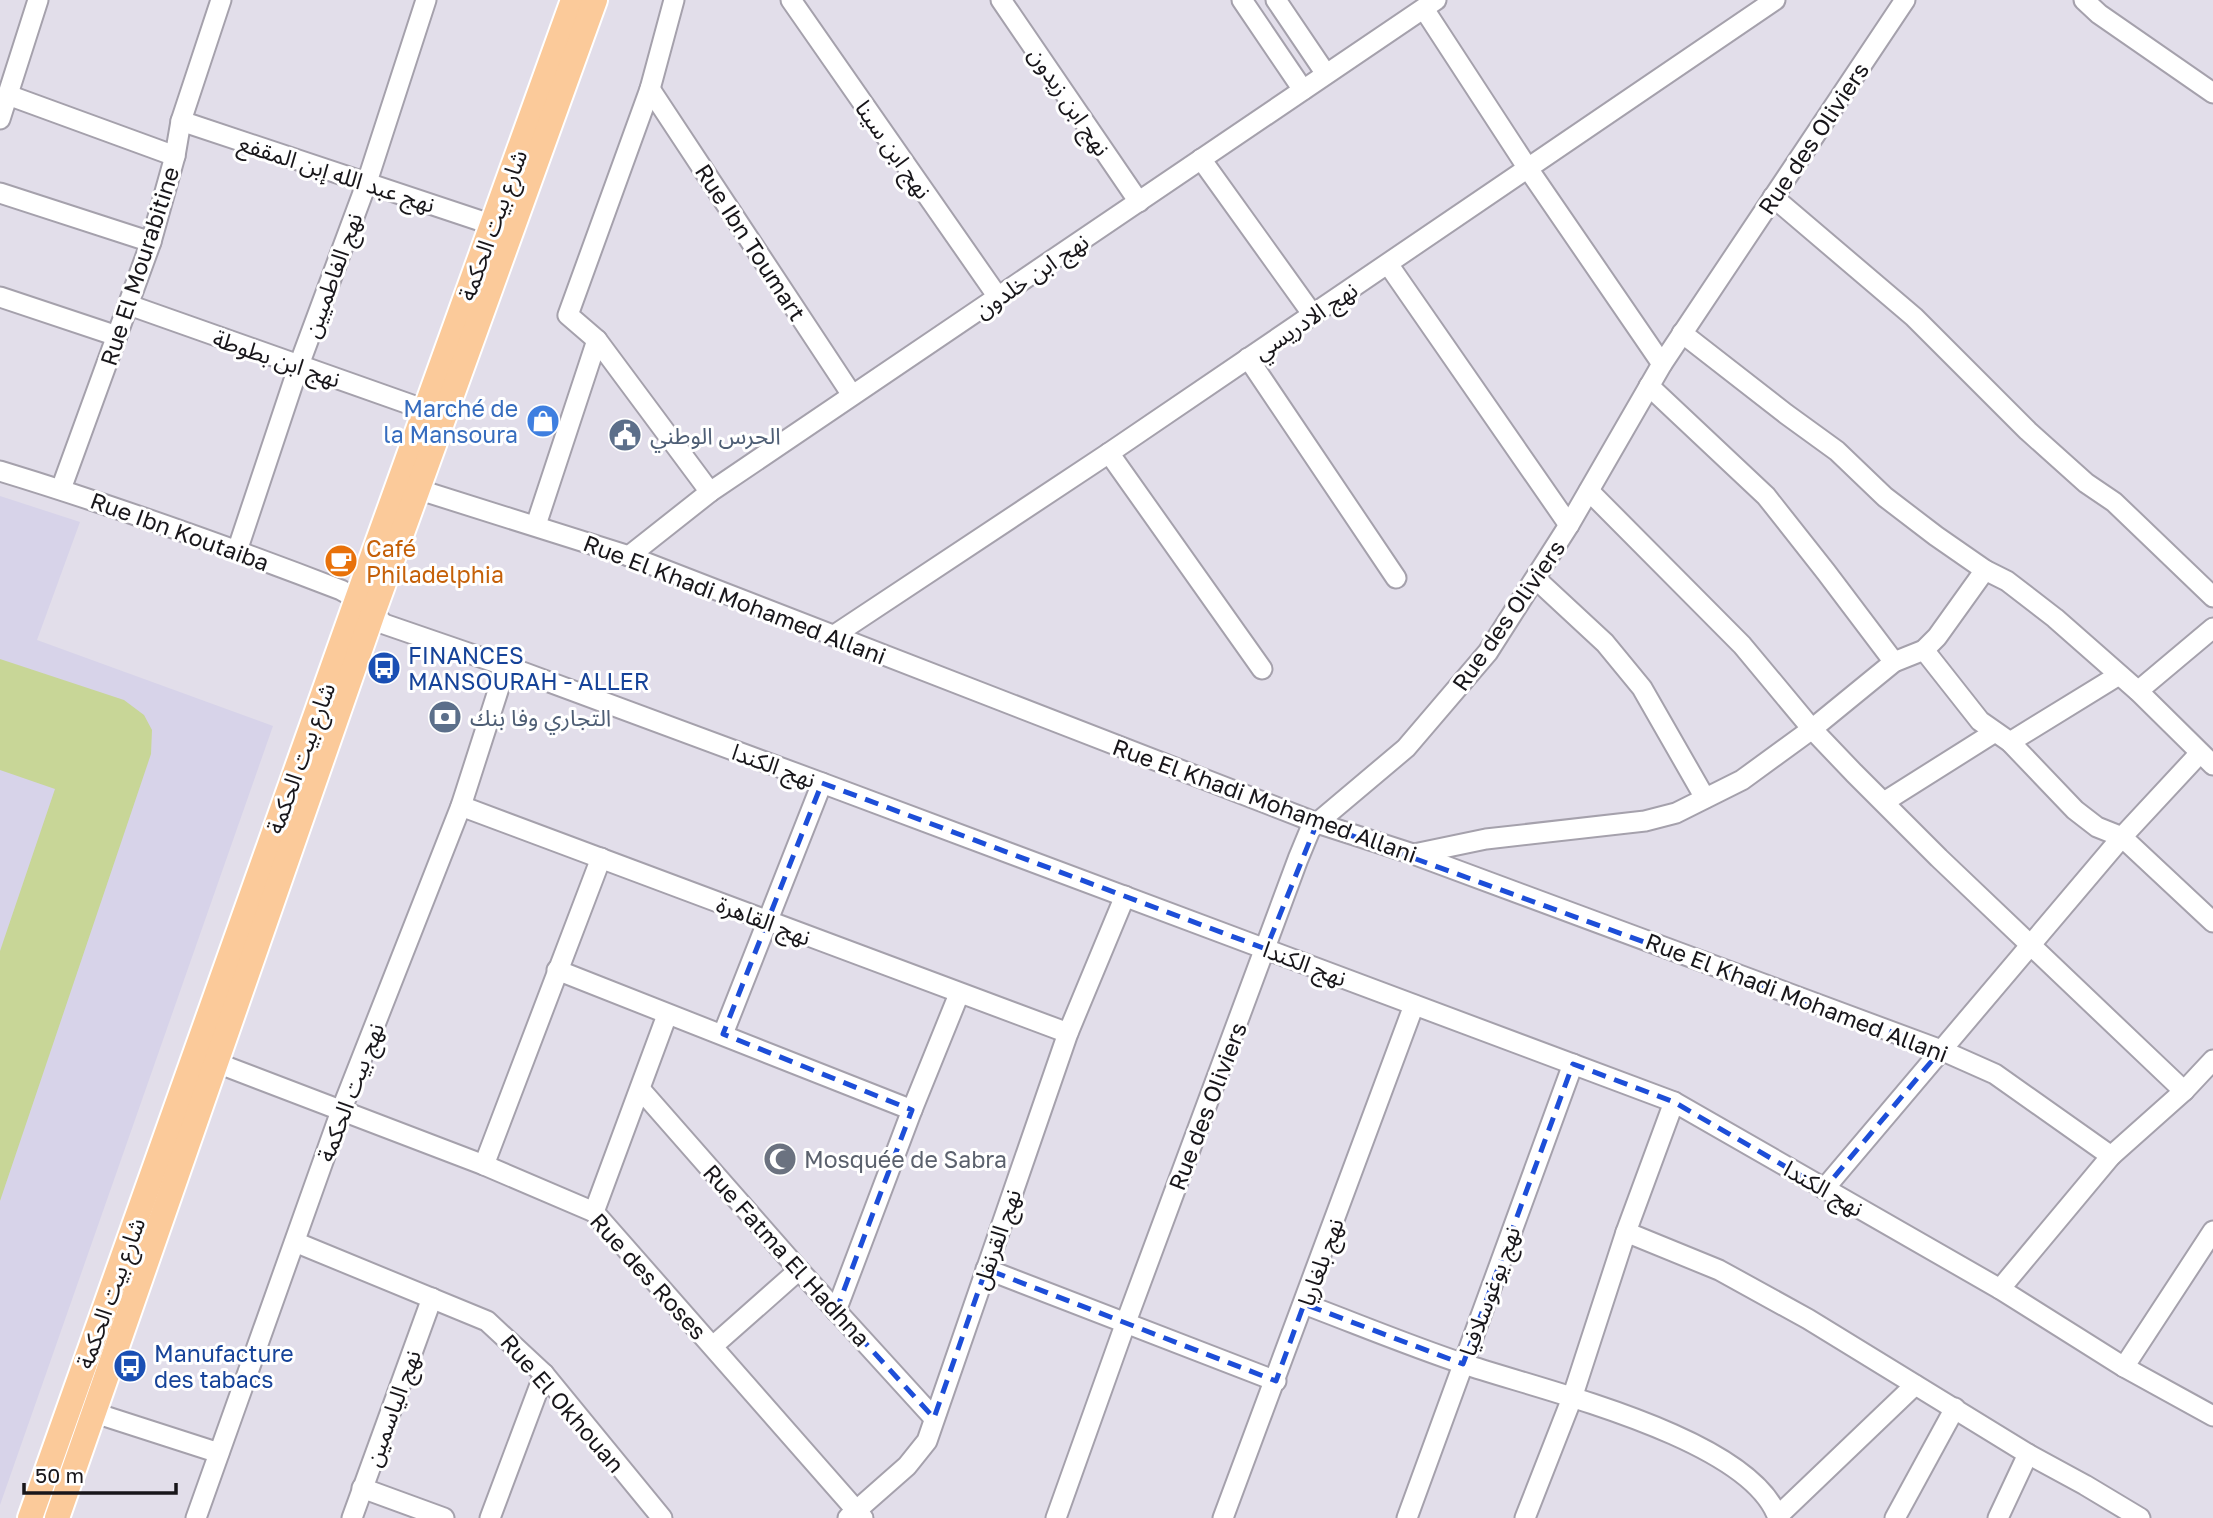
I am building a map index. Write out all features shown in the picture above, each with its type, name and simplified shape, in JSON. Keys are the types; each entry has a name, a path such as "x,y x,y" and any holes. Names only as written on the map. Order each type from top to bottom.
{"main road":[{"name":"شارع بيت الحكمة","path":"409,487 426,410 573,0"},
{"name":"شارع بيت الحكمة","path":"30,1518 409,487 595,0"},
{"name":"شارع بيت الحكمة","path":"57,1518 217,1063 365,606"}],"street":[{"path":"0,119 7,81 38,0"},
{"name":"Rue El Mourabitine","path":"61,489 151,242 175,156 181,121 221,0"},
{"name":"نهج الفاطميين","path":"237,551 299,365 367,182 426,0"},
{"path":"674,0 650,89 568,315 597,340 710,492"},
{"name":"نهج ابن سينا","path":"791,0 998,298"},
{"name":"نهج ابن زيدون","path":"1001,0 1139,202"},
{"path":"1242,0 1303,90"},
{"path":"1276,0 1326,74"},
{"name":"نهج الادريسي","path":"833,636 1110,453 1774,0"},
{"name":"Rue des Oliviers","path":"1056,1518 1126,1322 1310,830 1406,748 1488,652 1569,526 1662,363 1905,0"},
{"path":"2084,0 2099,14 2213,93"},
{"path":"1430,4 1527,167 1662,363"},
{"name":"نهج ابن خلدون","path":"629,556 710,492 1430,4"},
{"path":"7,81 175,156"},
{"name":"Rue Ibn Toumart","path":"650,89 852,395"},
{"name":"نهج عبد الله إبن المقفع","path":"181,121 493,225"},
{"path":"1201,159 1313,315"},
{"path":"0,193 151,242"},
{"path":"1773,197 1914,317 2028,431 2086,483 2114,502 2213,597"},
{"path":"1388,264 1569,526"},
{"path":"0,297 117,337"},
{"name":"نهج ابن بطوطة","path":"129,305 426,410"},
{"path":"1682,333 1837,451 1885,497 1985,570 2007,581 2055,618 2138,691 2206,759 2122,838 1824,1189"},
{"path":"536,526 597,340"},
{"path":"1248,358 1396,578"},
{"path":"1649,386 1766,496 1894,662"},
{"path":"1110,453 1262,669"},
{"name":"Rue Ibn Koutaiba","path":"0,471 61,489 237,551 341,590 365,606"},
{"name":"Rue El Khadi Mohamed Allani","path":"409,487 629,556 1317,822 1413,854 1941,1050 1995,1074 2111,1156"},
{"path":"1589,491 1742,645 1812,729 1884,802 2184,1091"},
{"path":"1413,854 1486,839 1645,821 1676,813 1742,780 1812,729 1894,662 1924,650 1937,637 1985,570"},
{"path":"1535,579 1605,643 1642,688 1705,798"},
{"name":"نهج الكندا","path":"365,606 384,624 506,666 822,783 1674,1102 2000,1289 2124,1367 2211,1411"},
{"path":"2138,691 2213,628"},
{"path":"1924,650 1980,721 2002,737 2075,810 2096,827 2122,838 2213,922"},
{"name":"نهج بيت الحكمة","path":"196,1518 341,1111 461,806 506,666"},
{"path":"1884,802 2119,675"},
{"path":"723,1034 822,783"},
{"name":"نهج القاهرة","path":"461,806 1068,1033"},
{"path":"484,1165 601,858"},
{"name":"نهج القرنفل","path":"856,1516 907,1466 927,1440 1068,1033 1125,896"},
{"path":"557,970 912,1110"},
{"path":"836,1311 958,994"},
{"name":"نهج بلغاريا","path":"1223,1518 1414,1004"},
{"path":"594,1212 667,1015"},
{"path":"2000,1289 2111,1156 2184,1091 2213,1059"},
{"name":"Rue des Roses","path":"217,1063 484,1165 594,1212 713,1346 856,1516"},
{"name":"نهج يوغوسلافيا","path":"1407,1518 1573,1064"},
{"name":"Rue Fatma El Hadhna","path":"641,1090 934,1418"},
{"path":"1525,1518 1572,1398 1626,1233 1674,1102"},
{"path":"2124,1367 2207,1252 2213,1231"},
{"path":"1626,1233 1719,1270 1808,1319 2028,1454 2140,1518"},
{"name":"Rue El Okhouan","path":"295,1242 487,1321 544,1374 662,1518"},
{"path":"986,1269 1276,1381"},
{"path":"713,1346 799,1270"},
{"name":"نهج الياسمين","path":"352,1518 432,1298"},
{"path":"1304,1304 1462,1364 1626,1415 1691,1442 1751,1482 1767,1498 1778,1517 1915,1385"},
{"path":"491,1518 544,1374"},
{"path":"1895,1518 1955,1408"},
{"path":"95,1413 219,1453"},
{"path":"1998,1518 2028,1454"},
{"path":"362,1488 444,1518"}],"highlighted area":[{"path":"822,783 1266,949 1317,823 1941,1050 1824,1189 1674,1102 1573,1064 1463,1364 1304,1304 1276,1381 986,1269 934,1418 836,1311 912,1110 723,1034"}],"shaded area":[{"path":"0,496 80,522 37,640 273,726 0,1505"}],"green space":[{"path":"0,659 124,700 144,715 152,730 151,754 0,1201 0,951 55,789 0,770"}],"place":[{"name":"Marché de la Mansoura","path":"543,421"},
{"name":"الحرس الوطني","path":"625,435"},
{"name":"Café Philadelphia","path":"341,561"},
{"name":"FINANCES MANSOURAH - ALLER","path":"384,668"},
{"name":"التجاري وفا بنك","path":"445,717"},
{"name":"Mosquée de Sabra","path":"780,1159"},
{"name":"Manufacture des tabacs","path":"130,1366"}]}
